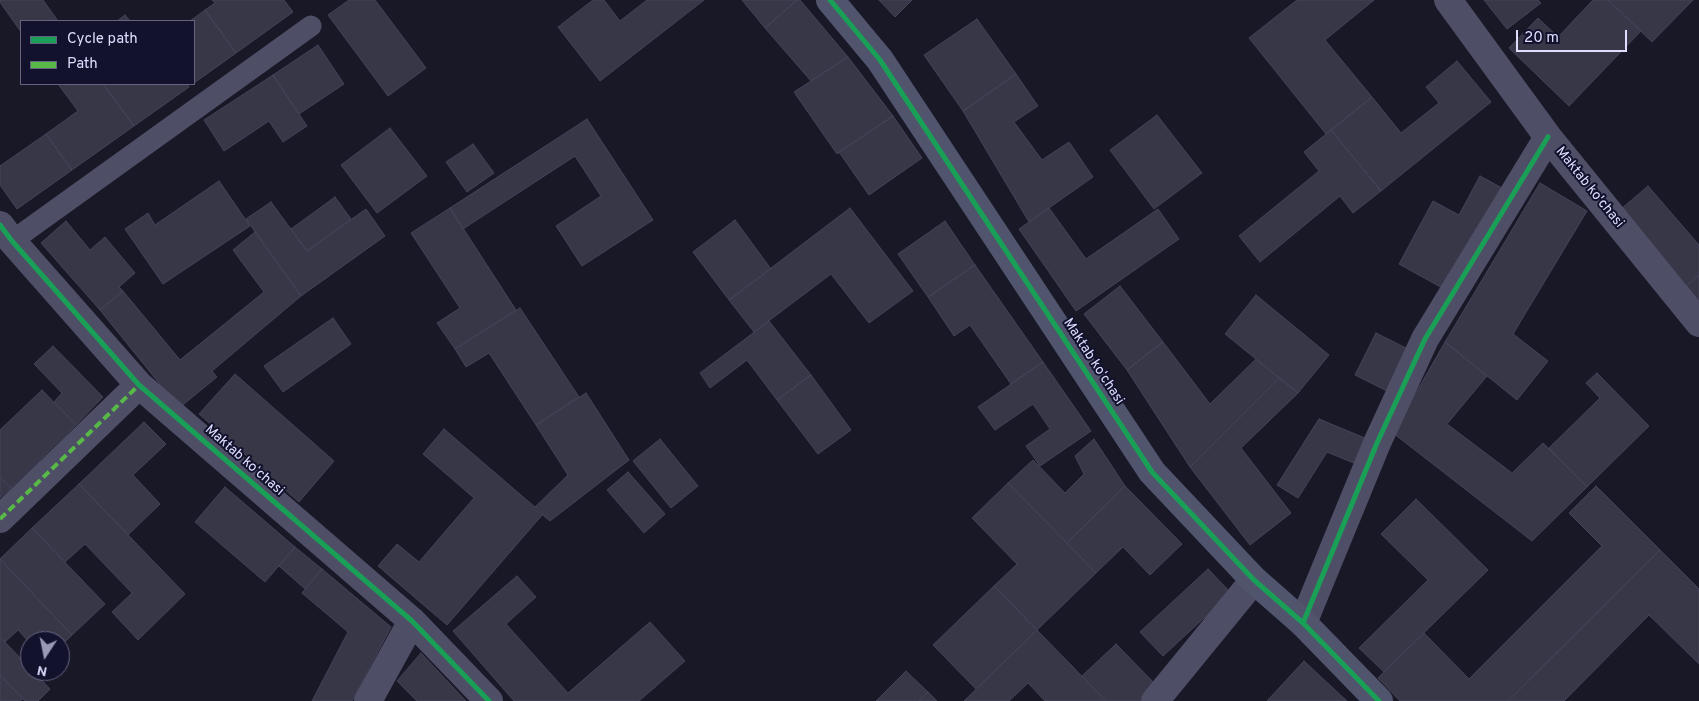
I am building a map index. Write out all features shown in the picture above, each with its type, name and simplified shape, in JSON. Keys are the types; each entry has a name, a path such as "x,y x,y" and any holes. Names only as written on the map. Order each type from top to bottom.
{"street":[{"name":"Maktab koʻchasi","path":"830,0 880,60 1152,472 1254,580 1303,623 1379,701"},
{"name":"Maktab ko'chasi","path":"1448,0 1548,137 1699,323"},
{"path":"1303,623 1377,443 1425,340 1548,137"},
{"name":"Maktab koʻchasi","path":"6,233 139,385 412,621 489,701"},
{"path":"0,519 139,385"},
{"path":"1155,701 1254,580"},
{"path":"368,701 412,621"}],"lane":[{"path":"6,233 311,26"}],"building":[{"path":"0,0 43,0 57,20 20,20 20,31"},
{"path":"212,0 284,0 293,12 236,53 205,10 215,3"},
{"path":"349,0 375,0 426,68 388,96 328,15"},
{"path":"593,0 604,0 620,21 647,0 704,0 600,81 558,27"},
{"path":"742,0 797,0 765,28"},
{"path":"797,0 800,0 848,57 811,81 765,28"},
{"path":"879,0 912,0 895,17"},
{"path":"1297,0 1374,0 1325,40 1372,97 1326,134 1249,38"},
{"path":"1484,0 1538,0 1541,3 1507,29"},
{"path":"1593,0 1608,0 1641,31 1569,106 1509,48 1538,18 1558,37"},
{"path":"1608,0 1693,0 1652,42"},
{"path":"205,10 236,53 195,82 195,20 191,20"},
{"path":"125,15 129,20 118,20"},
{"path":"977,19 1016,74 963,111 924,55"},
{"path":"318,45 344,84 299,114 273,75"},
{"path":"848,57 893,116 837,154 794,92"},
{"path":"1457,61 1491,102 1381,191 1331,130 1372,97 1401,133 1439,103 1426,87"},
{"path":"1016,74 1038,106 1014,122 1042,160 1069,142 1093,177 1029,222 963,111"},
{"path":"273,75 307,126 283,142 269,121 224,151 204,120"},
{"path":"59,85 104,85 134,126 72,170 46,134 78,111"},
{"path":"104,85 188,85 189,87 134,126"},
{"path":"1157,115 1202,173 1154,209 1110,150"},
{"path":"893,116 922,158 869,195 839,152"},
{"path":"587,119 653,220 582,266 556,226 601,196 575,156 463,229 450,208"},
{"path":"390,128 427,176 377,213 341,165"},
{"path":"1331,130 1381,191 1353,213 1340,196 1260,262 1239,236 1319,171 1304,152"},
{"path":"46,134 72,170 17,209 0,185 0,166"},
{"path":"473,144 494,173 467,192 446,162"},
{"path":"1480,176 1502,188 1446,290 1399,264 1433,201 1459,215"},
{"path":"219,181 250,226 163,284 125,229 148,213 155,225"},
{"path":"1540,183 1587,211 1513,334 1548,361 1517,400 1445,342"},
{"path":"1648,186 1699,245 1699,275 1686,286 1620,210"},
{"path":"335,197 351,219 307,251 291,229"},
{"path":"271,202 307,251 366,209 385,236 301,296 246,219"},
{"path":"450,208 516,310 455,349 437,323 460,308 411,233"},
{"path":"850,208 913,291 869,323 831,274 754,332 729,300"},
{"path":"1049,208 1086,259 1158,209 1179,239 1076,311 1019,229"},
{"path":"735,220 771,269 729,300 693,252"},
{"path":"66,221 90,250 105,237 135,273 119,287 123,291 100,310 41,243"},
{"path":"945,221 975,265 928,297 898,254"},
{"path":"255,232 301,296 212,371 217,377 179,408 100,310 123,291 180,360 264,292 233,250"},
{"path":"975,265 1043,362 1011,384 970,325 954,336 928,297"},
{"path":"1699,275 1699,301 1686,286"},
{"path":"1120,286 1163,342 1127,370 1084,314"},
{"path":"1256,295 1329,355 1298,393 1225,334"},
{"path":"520,308 579,397 536,425 489,353 466,367 455,349"},
{"path":"333,318 351,344 283,392 264,366"},
{"path":"769,321 811,375 777,400 747,360 710,388 700,373"},
{"path":"1376,333 1408,349 1387,391 1355,375"},
{"path":"1163,342 1210,404 1256,359 1279,378 1190,467 1127,370"},
{"path":"1445,342 1487,376 1447,424 1512,473 1543,443 1587,487 1532,541 1393,433"},
{"path":"53,346 103,397 76,425 54,402 62,393 34,364"},
{"path":"1043,362 1091,431 1040,466 1026,446 1050,429 1033,404 995,430 978,407"},
{"path":"1597,373 1649,426 1587,487 1549,448 1600,398 1586,383"},
{"path":"235,374 334,461 299,502 199,414"},
{"path":"811,375 851,430 818,454 777,400"},
{"path":"1279,378 1298,393 1241,448 1291,513 1250,545 1190,467"},
{"path":"42,390 76,425 11,488 0,477 0,430"},
{"path":"586,393 629,460 550,521 534,508 568,475 536,425"},
{"path":"1319,419 1377,443 1366,468 1327,452 1298,498 1277,485"},
{"path":"144,422 166,444 133,475 160,504 128,535 79,484"},
{"path":"444,429 543,514 447,625 378,566 397,544 419,562 474,498 423,454"},
{"path":"660,439 698,486 671,508 633,461"},
{"path":"1094,439 1125,486 1067,543 1008,483 1033,460 1065,493 1084,474 1075,456"},
{"path":"628,472 665,514 644,533 607,490"},
{"path":"0,477 11,488 0,498"},
{"path":"1008,483 1096,573 1037,630 994,586 1017,564 972,518"},
{"path":"79,484 185,594 138,640 112,612 132,593 85,544 65,562 32,528"},
{"path":"1125,486 1182,544 1150,575 1123,547 1096,573 1067,543"},
{"path":"1596,486 1660,550 1508,701 1400,701 1378,678 1424,633 1469,679 1602,546 1569,513"},
{"path":"225,487 295,547 265,582 195,522"},
{"path":"1416,499 1488,570 1384,672 1359,648 1428,580 1381,534"},
{"path":"32,528 105,604 72,635 0,559"},
{"path":"295,547 322,569 305,589 279,566"},
{"path":"1660,550 1699,589 1699,664 1649,615 1564,701 1508,701"},
{"path":"0,559 68,631 20,632 18,630 5,642 0,637"},
{"path":"322,569 391,627 352,701 312,701 348,632 302,593"},
{"path":"1208,569 1231,593 1163,656 1140,632"},
{"path":"517,576 536,597 506,624 568,693 650,622 685,661 639,701 514,701 453,631"},
{"path":"994,586 1037,630 976,689 933,645"},
{"path":"1037,630 1106,701 1045,701 1028,683 1009,701 964,701"},
{"path":"0,637 20,658 20,681 42,681 50,689 38,701 25,701 0,675"},
{"path":"1116,644 1160,689 1148,701 1106,701 1082,676"},
{"path":"421,653 466,701 417,701 397,681"},
{"path":"1304,661 1347,701 1267,701"},
{"path":"906,671 928,692 919,701 876,701"},
{"path":"0,675 23,699 20,701 0,701"},
{"path":"928,692 937,701 919,701"}],"marked path":[{"path":"0,519 139,385"}],"cycle path":[{"path":"830,0 880,60 1152,472 1254,580 1303,623 1379,701"},
{"path":"1303,623 1377,443 1425,339 1548,137"},
{"path":"0,225 139,385 412,621 489,701"}]}
